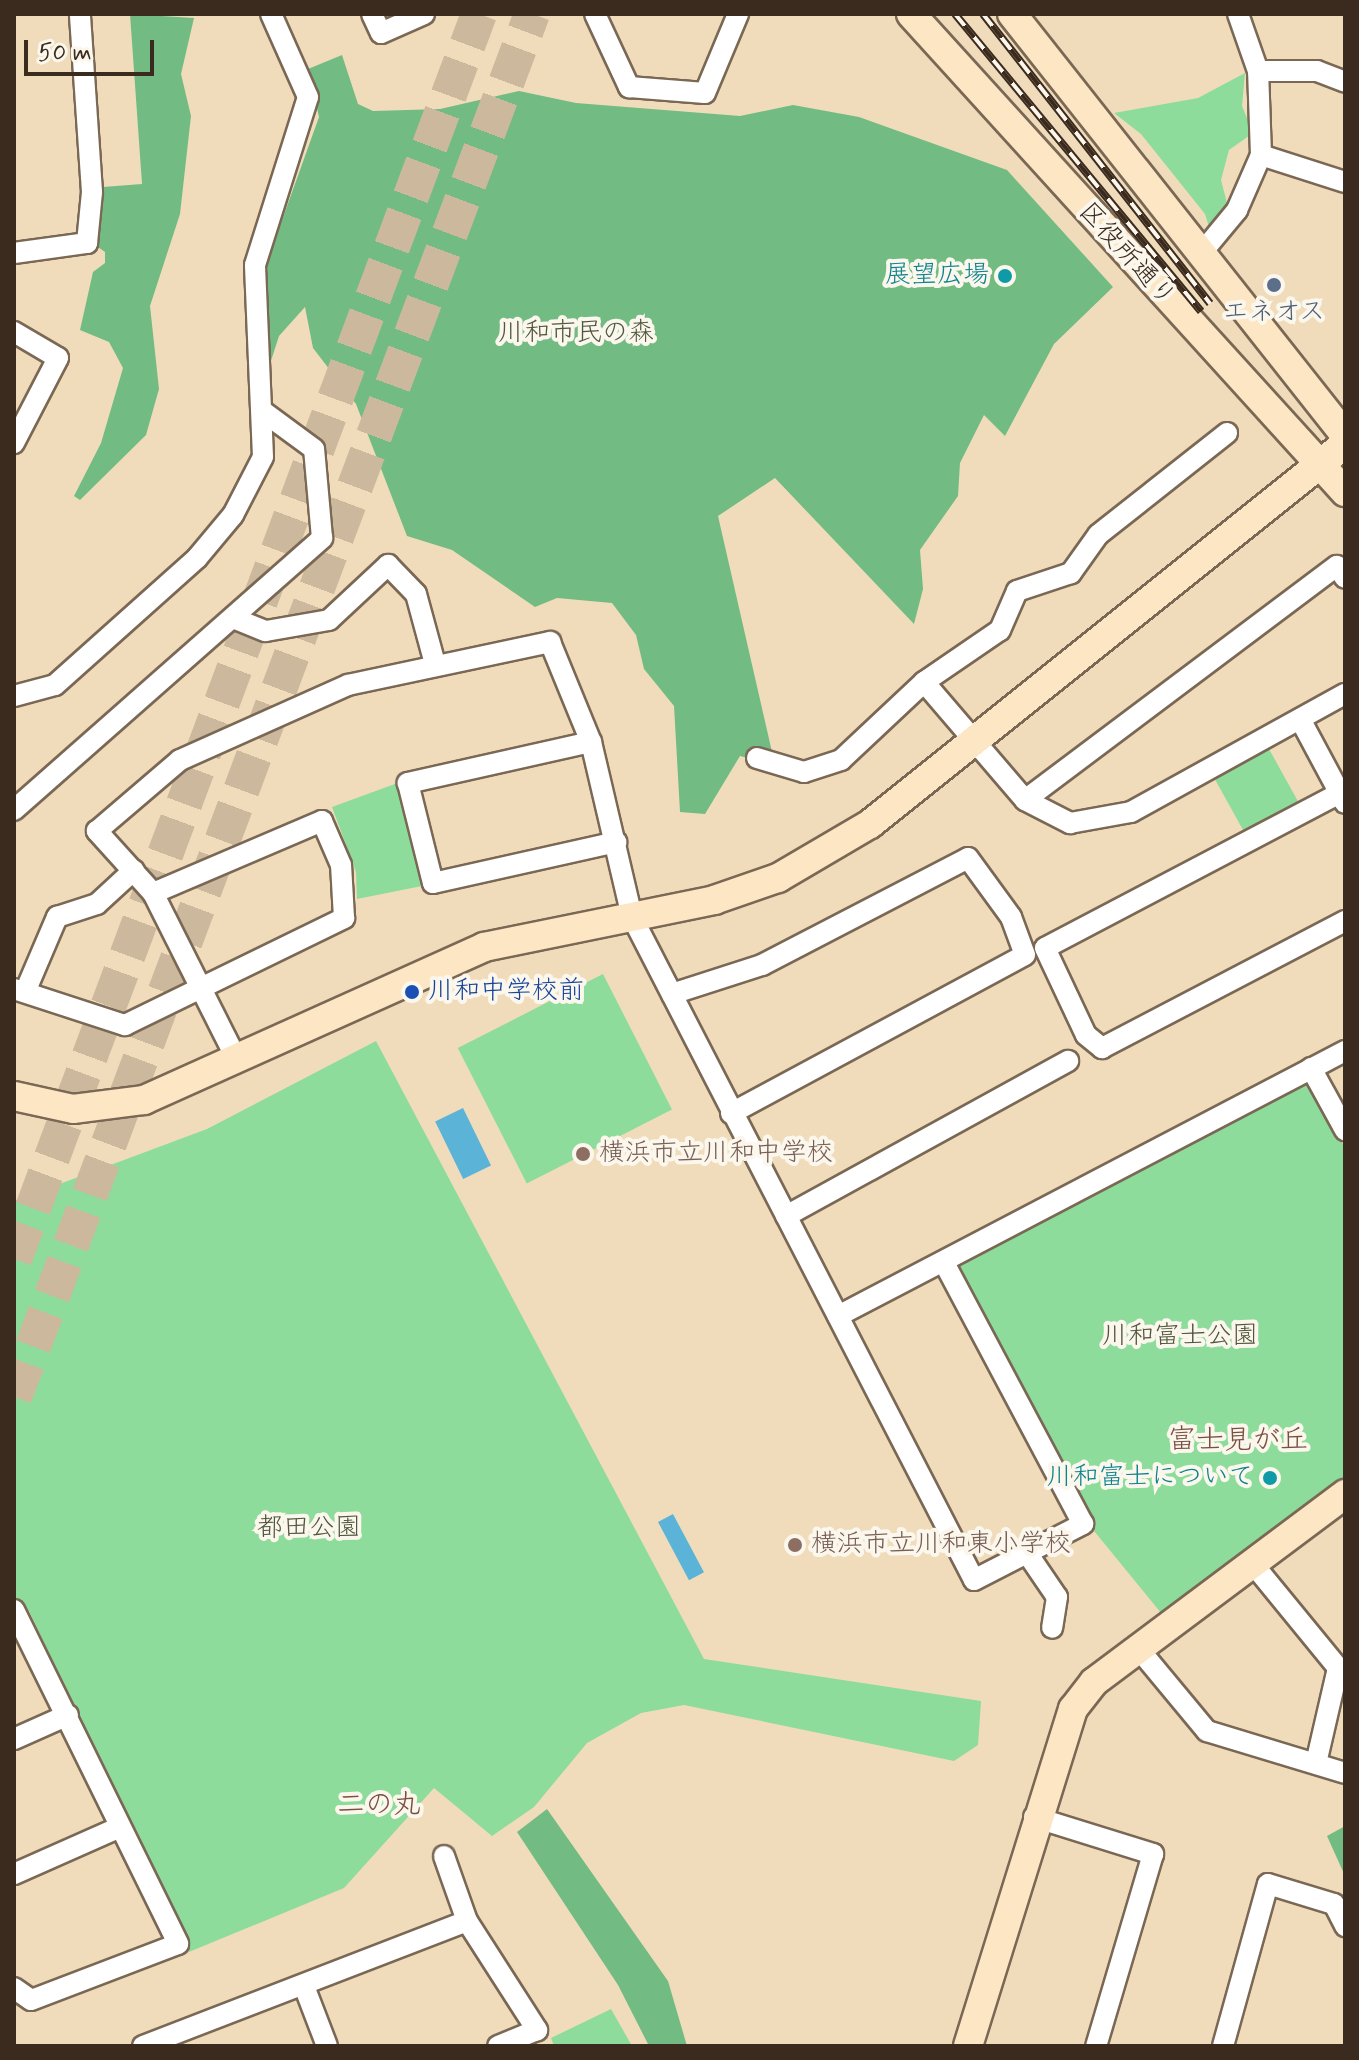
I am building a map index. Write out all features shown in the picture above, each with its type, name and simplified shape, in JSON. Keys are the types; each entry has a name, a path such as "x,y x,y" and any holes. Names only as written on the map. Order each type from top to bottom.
{"street":[{"path":"14,253 87,243 92,192 80,14"},
{"path":"14,696 55,685 197,558 250,486 263,457 265,413 255,265 308,97 271,14"},
{"path":"372,14 381,33 424,14"},
{"path":"595,14 629,87 705,93 738,14"},
{"name":"区役所通り","path":"911,14 1345,492"},
{"name":"区役所通り","path":"1012,14 1199,256 1345,435"},
{"path":"1199,256 1237,210 1261,155 1258,71 1238,14"},
{"path":"1258,71 1317,71 1345,82"},
{"path":"1261,155 1345,182"},
{"path":"14,332 58,358 14,443"},
{"path":"14,810 322,538 314,449 265,413"},
{"path":"757,758 804,772 841,760 924,682 1000,630 1017,591 1071,573 1098,535 1227,433"},
{"path":"14,1096 73,1109 108,1107 144,1100 484,947 632,917 778,878 870,824 1345,444"},
{"path":"233,618 266,631 329,620 388,565 416,594 435,664"},
{"path":"1025,800 1337,566 1345,578"},
{"path":"236,1058 206,988 153,893 97,831 180,760 348,685 435,664 550,642 591,742 632,917 974,1580 1083,1524 944,1263"},
{"path":"924,682 1025,800 1070,823 1095,823 1131,812 1345,694"},
{"path":"1300,719 1342,798 1045,948 1086,1035 1102,1048 1345,921"},
{"path":"591,742 408,783 433,883 616,842"},
{"path":"134,870 97,904 57,917 20,990 125,1025 344,918 341,865 322,821 153,893"},
{"path":"672,994 790,952 968,858 1011,917 1025,955 731,1113"},
{"path":"838,1316 1345,1051"},
{"path":"786,1216 1068,1061"},
{"path":"1311,1068 1345,1130"},
{"path":"968,2046 1034,1817 1073,1709 1138,1648 1345,1494"},
{"path":"1027,1553 1057,1597 1052,1628"},
{"path":"1253,1564 1338,1668 1316,1763"},
{"path":"14,1610 178,1944 31,2000 14,1988"},
{"path":"1138,1648 1207,1731 1345,1773"},
{"path":"14,1739 68,1715"},
{"path":"1034,1817 1153,1854 1096,2046"},
{"path":"14,1874 120,1827"},
{"path":"444,1856 467,1921 537,2030 498,2046"},
{"path":"1223,2046 1268,1884 1334,1904 1345,1926"},
{"path":"143,2046 467,1921"},
{"path":"304,1986 327,2046"}],"green space":[{"path":"130,14 194,18 181,74 191,116 180,214 150,306 159,389 146,435 80,500 74,496 101,443 123,368 109,342 80,330 93,272 105,263 105,252 95,245 103,187 142,184"},
{"name":"川和市民の森","path":"342,55 358,104 373,111 440,109 519,91 576,103 740,116 793,105 859,117 1007,170 1113,287 1054,344 1005,436 984,415 960,463 958,496 920,550 923,589 914,624 775,478 718,516 775,765 740,756 705,814 680,812 674,706 644,669 636,635 612,603 557,598 535,607 452,550 407,536 356,404 313,348 305,307 279,336 269,367 261,301 267,262 319,117 308,69"},
{"path":"1245,73 1242,106 1253,133 1229,150 1221,180 1228,207 1210,230 1205,214 1141,134 1114,113 1198,98"},
{"path":"1269,749 1298,801 1244,832 1215,779"},
{"path":"403,781 422,886 357,899 356,872 332,807"},
{"path":"603,974 672,1109 527,1183 458,1048"},
{"name":"都田公園","path":"376,1041 704,1659 981,1701 978,1745 954,1761 684,1705 641,1713 587,1743 534,1807 492,1836 434,1788 344,1888 189,1952 29,1611 14,1603 14,1201 207,1129"},
{"name":"川和富士公園","path":"1307,1081 1345,1148 1345,1485 1166,1619 1090,1526 956,1268"},
{"path":"547,1809 668,1981 687,2046 649,2046 618,1985 517,1832"},
{"path":"1345,1826 1345,1876 1327,1836"},
{"path":"611,2009 632,2046 554,2046 551,2038"}],"water":[{"path":"463,1108 491,1166 463,1179 435,1122"},
{"path":"673,1514 704,1572 689,1580 658,1522"}],"tunnel":[{"path":"14,1259 479,14"},
{"path":"14,1397 532,14"}],"railway":[{"path":"955,14 1201,311"},
{"path":"983,14 1210,304"}],"place":[{"name":"展望広場","path":"1005,276"},
{"name":"エネオス","path":"1274,285"},
{"name":"川和中学校前","path":"412,992"},
{"name":"横浜市立川和中学校","path":"583,1154"},
{"name":"川和富士について","path":"1270,1478"},
{"name":"横浜市立川和東小学校","path":"795,1545"}],"district":[{"name":"富士見が丘","path":"1238,1441"},
{"name":"二の丸","path":"379,1806"}]}
